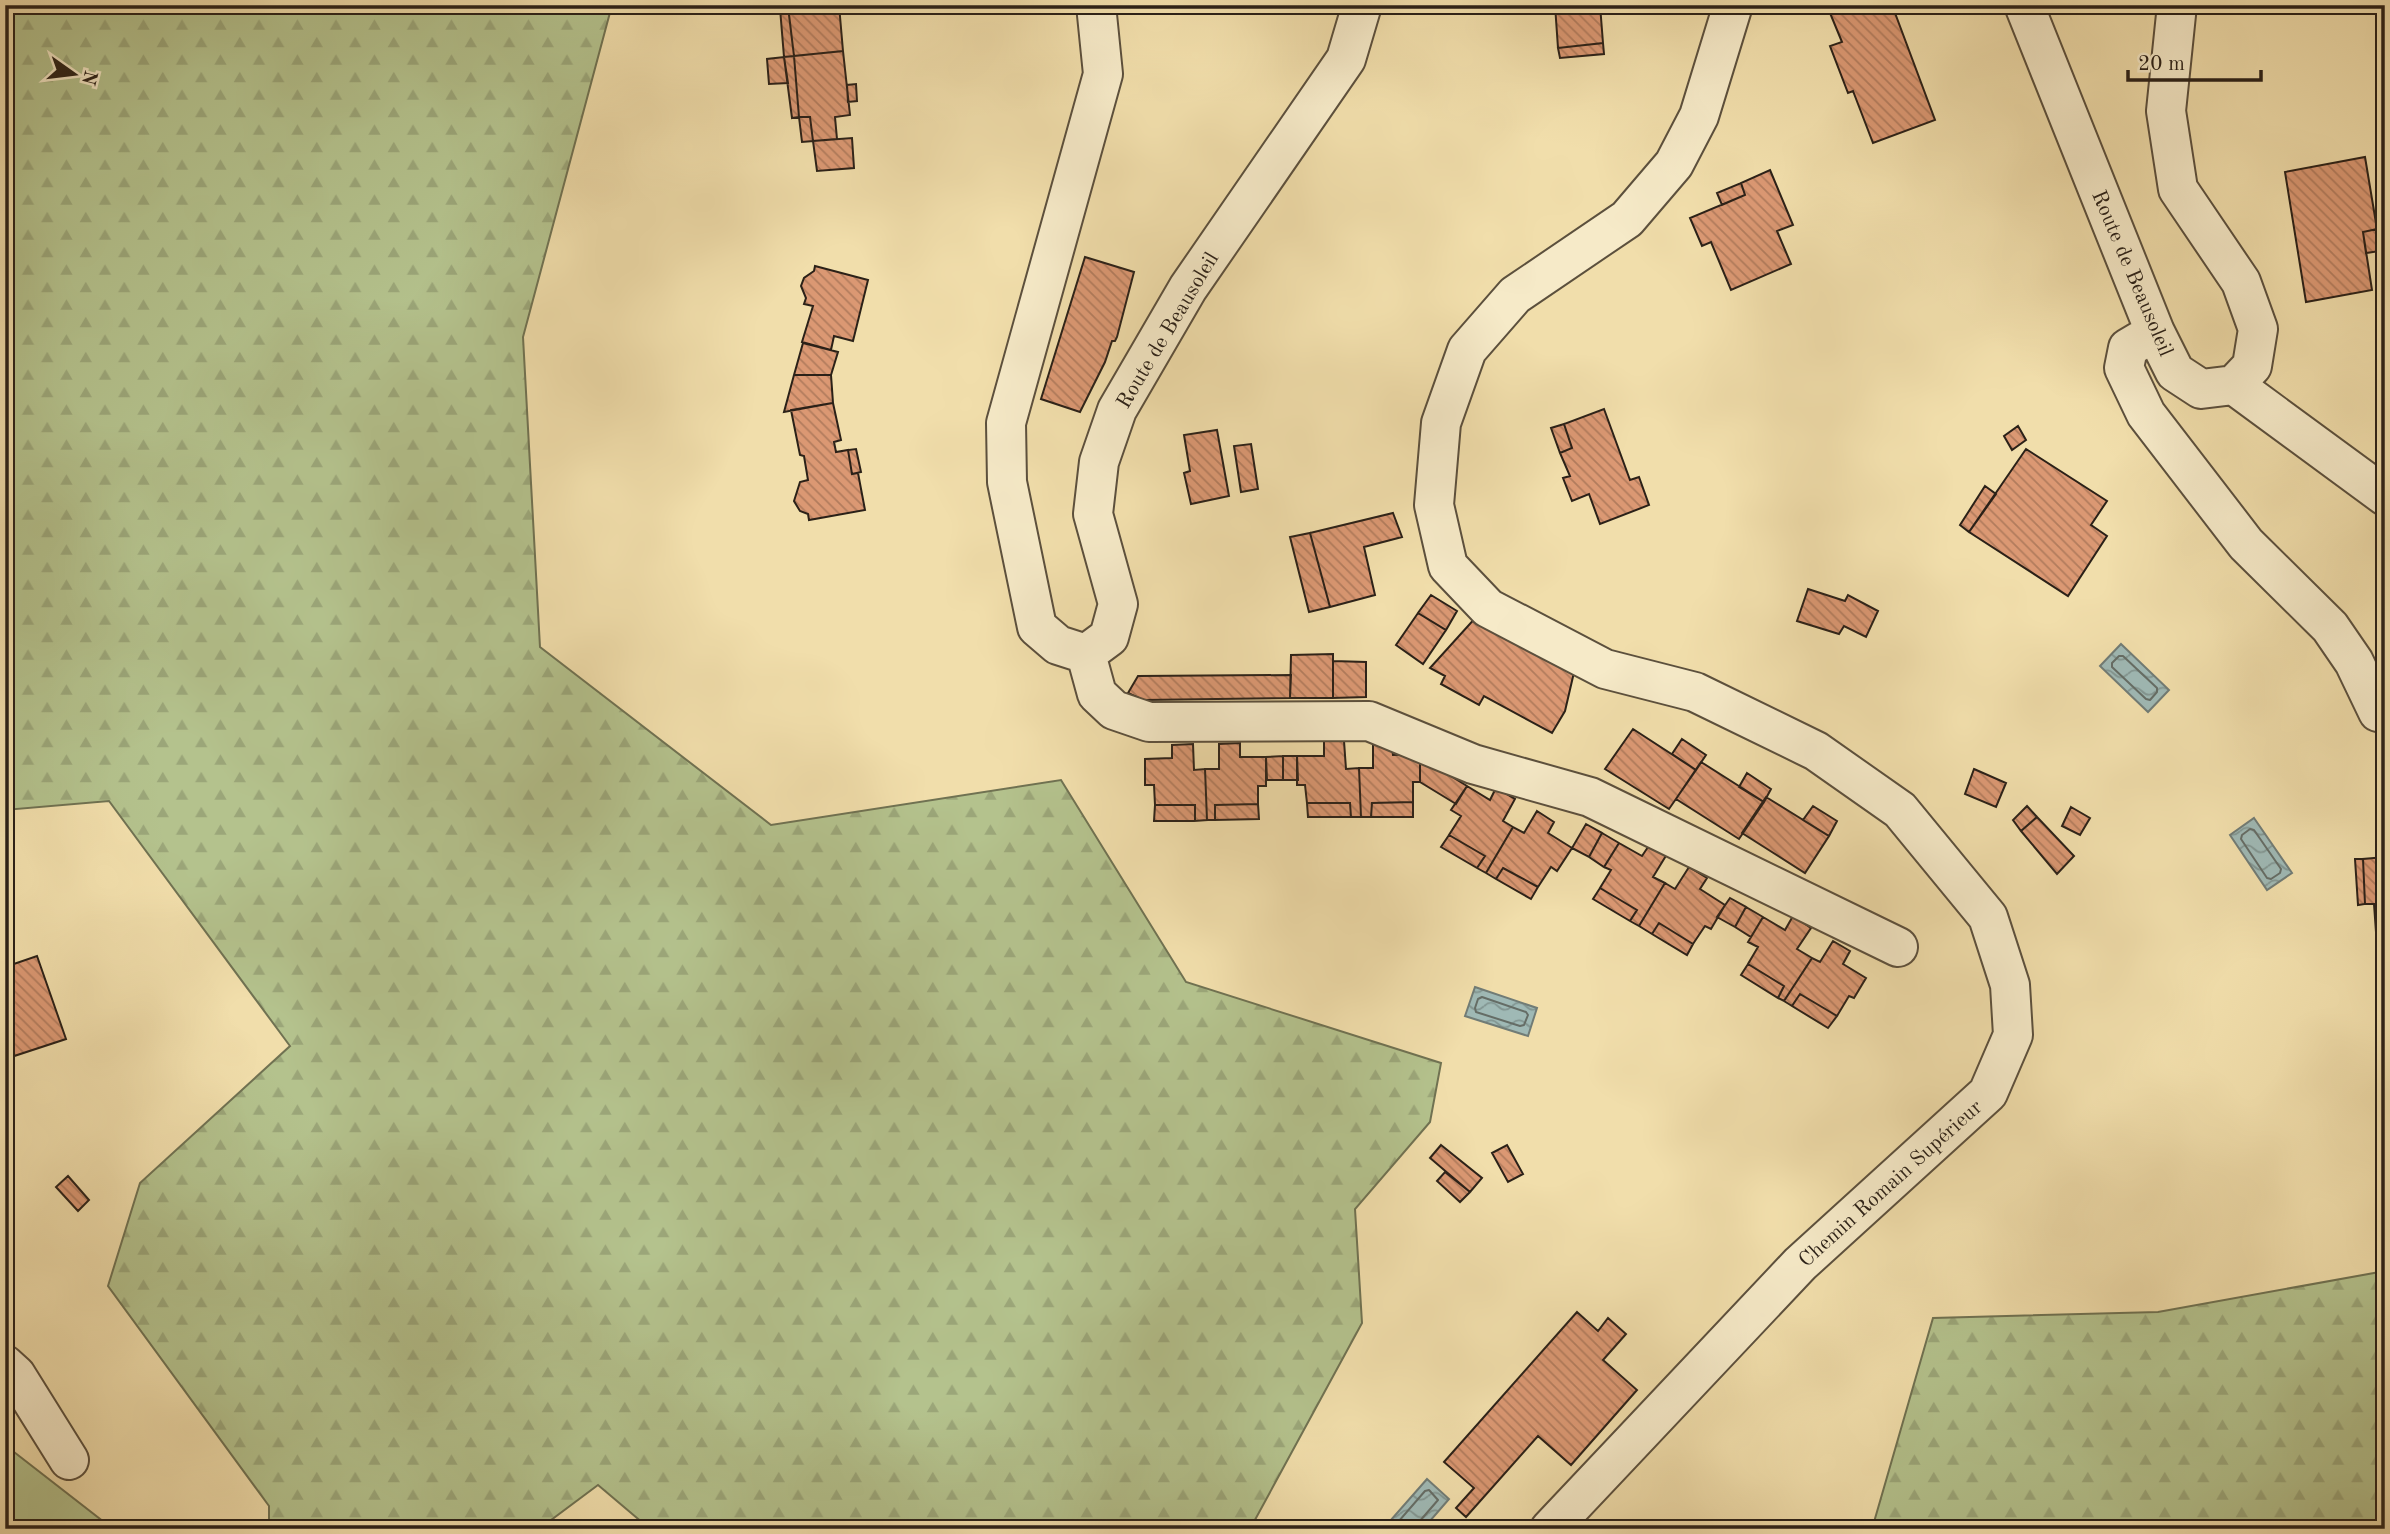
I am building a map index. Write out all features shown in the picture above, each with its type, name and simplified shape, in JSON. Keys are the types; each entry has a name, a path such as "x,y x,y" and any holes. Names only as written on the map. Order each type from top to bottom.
{"street":[{"path":"1096,5 1103,74 1006,423 1007,482 1037,627 1058,645 1086,654 1097,694 1114,710 1149,722 1369,721 1473,764 1590,797 1898,947"},
{"name":"Route de Beausoleil","path":"1086,654 1109,637 1118,604 1093,514 1099,462 1117,410 1188,288 1346,59 1362,5"},
{"name":"Chemin Romain Supérieur","path":"1550,1529 1800,1264 1988,1093 2013,1035 2010,985 1988,917 1900,810 1816,751 1695,692 1605,669 1488,608 1448,566 1434,505 1441,423 1467,350 1515,295 1627,219 1674,164 1699,116 1733,5"},
{"name":"Route de Beausoleil","path":"2024,5 2155,332 2175,372 2201,388 2234,385"},
{"path":"2177,5 2166,111 2178,188 2241,282 2258,329 2252,366 2234,385 2385,496"},
{"path":"2155,332 2128,348 2124,368 2146,414 2246,544 2330,627 2354,662 2378,712"},
{"path":"5,1365 16,1375 69,1460"}],"green space":[{"path":"5,5 612,5 523,337 540,647 771,825 1061,780 1186,982 1441,1063 1430,1122 1355,1209 1362,1323 1250,1529 650,1529 598,1485 539,1529 269,1529 269,1506 108,1286 140,1183 290,1046 109,801 5,810"},
{"path":"2385,1271 2385,1529 1872,1529 1933,1318 2158,1312"},
{"path":"5,1445 113,1529 5,1529"}],"water":[{"path":"2121,644 2169,690 2148,712 2100,666"},
{"path":"2254,818 2292,873 2267,890 2230,835"},
{"path":"1475,987 1537,1008 1528,1036 1465,1016"},
{"path":"1427,1479 1449,1499 1423,1529 1383,1529"}],"building":[{"path":"839,5 843,51 794,56 788,6"},
{"path":"1555,5 1600,5 1603,43 1558,48"},
{"path":"1850,5 1892,5 1935,120 1873,143 1853,91 1848,93 1830,46 1842,42 1830,13"},
{"path":"788,7 794,56 784,57 780,8"},
{"path":"1603,43 1604,54 1560,58 1558,48"},
{"path":"843,51 850,115 835,117 837,139 813,141 810,117 799,117 794,56"},
{"path":"794,56 799,117 792,118 784,57"},
{"path":"784,57 788,83 769,84 767,59"},
{"path":"856,84 857,101 848,102 847,85"},
{"path":"799,117 810,117 813,141 802,142"},
{"path":"852,138 854,168 817,171 813,141"},
{"path":"2365,157 2377,229 2363,232 2372,290 2306,302 2285,172"},
{"path":"1770,170 1793,225 1777,231 1791,264 1731,290 1711,242 1702,246 1690,218 1745,195 1741,183"},
{"path":"1741,183 1745,195 1722,205 1717,193"},
{"path":"2377,229 2380,251 2366,253 2363,232"},
{"path":"1085,257 1134,272 1117,337 1112,341 1105,362 1080,412 1041,399"},
{"path":"815,266 868,280 853,341 834,336 831,350 802,342 813,306 804,304 806,298 801,286 804,278 814,271"},
{"path":"803,343 838,352 831,375 794,375"},
{"path":"794,375 831,375 833,403 784,412"},
{"path":"833,403 841,440 834,442 836,452 848,450 852,474 858,473 865,510 809,520 808,514 800,511 794,501 800,482 808,480 791,410"},
{"path":"1604,409 1630,480 1639,477 1649,505 1600,524 1589,494 1572,501 1563,478 1570,476 1560,453 1572,448 1564,424"},
{"path":"1564,424 1572,448 1560,453 1551,428"},
{"path":"2018,426 2026,440 2012,450 2004,436"},
{"path":"1217,430 1229,496 1191,504 1184,473 1190,471 1184,435"},
{"path":"1251,444 1258,489 1241,492 1234,446"},
{"path":"856,449 861,472 852,474 848,450"},
{"path":"2026,449 2107,501 2091,525 2107,536 2068,596 1969,532"},
{"path":"1985,486 1996,494 1969,532 1960,525"},
{"path":"1393,513 1402,537 1364,547 1375,595 1330,607 1310,533"},
{"path":"1310,533 1330,607 1309,612 1290,537"},
{"path":"1808,589 1845,601 1848,595 1878,611 1866,637 1844,626 1839,634 1797,621"},
{"path":"1431,595 1457,611 1446,630 1418,613"},
{"path":"1418,613 1446,630 1423,664 1396,645"},
{"path":"1477,616 1575,668 1565,711 1552,733 1484,696 1479,705 1441,684 1445,676 1430,668"},
{"path":"1333,654 1333,698 1290,698 1291,655"},
{"path":"1333,661 1366,662 1366,697 1333,698"},
{"path":"1291,675 1290,698 1143,700 1128,693 1138,676"},
{"path":"1633,729 1696,770 1669,809 1605,769"},
{"path":"1682,739 1706,755 1696,770 1672,754"},
{"path":"1324,741 1344,741 1346,769 1359,768 1361,817 1351,817 1350,803 1307,803 1305,785 1297,785 1297,756 1324,756"},
{"path":"1373,741 1391,741 1393,755 1420,754 1420,782 1413,782 1413,802 1372,803 1371,817 1361,817 1359,768 1373,768"},
{"path":"1240,743 1240,757 1266,757 1266,786 1258,786 1258,804 1215,805 1215,820 1207,820 1205,769 1219,769 1219,744"},
{"path":"1193,744 1194,770 1205,769 1207,820 1195,821 1195,805 1155,805 1154,785 1145,785 1145,759 1172,758 1172,745"},
{"path":"1283,756 1283,780 1267,780 1266,757"},
{"path":"1283,756 1297,756 1298,780 1283,780"},
{"path":"1420,757 1467,786 1456,804 1420,782"},
{"path":"1701,762 1764,802 1739,839 1676,799"},
{"path":"1974,769 2006,783 1996,807 1965,794"},
{"path":"1747,773 1771,789 1764,802 1739,787"},
{"path":"1467,786 1490,800 1496,788 1515,799 1503,821 1513,827 1486,873 1477,868 1485,856 1449,835 1461,816 1451,810"},
{"path":"1766,797 1829,836 1805,873 1742,833"},
{"path":"1413,802 1413,817 1371,817 1372,803"},
{"path":"1307,803 1350,803 1351,817 1308,817"},
{"path":"1258,804 1259,819 1215,820 1215,805"},
{"path":"1155,805 1195,805 1195,821 1154,821"},
{"path":"1813,806 1837,821 1829,836 1803,820"},
{"path":"2027,806 2037,817 2021,831 2013,820"},
{"path":"2071,807 2090,818 2080,835 2062,826"},
{"path":"1537,811 1554,822 1548,833 1572,848 1557,871 1551,867 1538,887 1503,868 1496,879 1486,873 1513,827 1524,833"},
{"path":"2037,817 2074,856 2057,874 2021,831"},
{"path":"1586,824 1602,833 1589,857 1572,848"},
{"path":"1602,833 1619,843 1604,867 1589,857"},
{"path":"1449,835 1485,856 1477,868 1441,847"},
{"path":"1619,843 1642,856 1650,844 1667,854 1653,877 1665,883 1639,926 1630,921 1637,910 1600,888 1611,870 1604,867"},
{"path":"2385,857 2385,944 2382,904 2365,904 2363,859"},
{"path":"2355,859 2363,859 2365,904 2358,905"},
{"path":"1689,867 1707,878 1700,889 1725,905 1711,929 1705,926 1693,944 1659,923 1652,934 1639,926 1665,883 1675,889"},
{"path":"1503,868 1538,887 1531,899 1496,879"},
{"path":"1600,888 1637,910 1630,921 1593,899"},
{"path":"1730,898 1746,907 1735,927 1717,917"},
{"path":"2374,904 2382,904 2385,987 2380,988"},
{"path":"1746,907 1763,917 1751,937 1735,927"},
{"path":"1793,916 1811,928 1797,949 1812,958 1784,1001 1778,998 1784,986 1748,964 1758,947 1748,942 1763,917 1785,930"},
{"path":"1659,923 1693,944 1687,955 1652,934"},
{"path":"1833,941 1850,951 1843,964 1866,978 1854,998 1849,996 1837,1016 1800,994 1792,1006 1784,1001 1812,958 1820,962"},
{"path":"37,956 66,1039 5,1059 5,967"},
{"path":"1748,964 1784,986 1778,998 1741,975"},
{"path":"1800,994 1837,1016 1828,1028 1792,1006"},
{"path":"1441,1145 1482,1178 1470,1192 1430,1158"},
{"path":"1507,1145 1523,1174 1508,1182 1492,1153"},
{"path":"1445,1172 1470,1192 1460,1202 1437,1181"},
{"path":"68,1176 89,1200 78,1211 56,1187"},
{"path":"1577,1312 1598,1331 1608,1318 1626,1334 1603,1360 1637,1390 1571,1465 1538,1436 1466,1517 1456,1508 1474,1488 1444,1462"}]}
